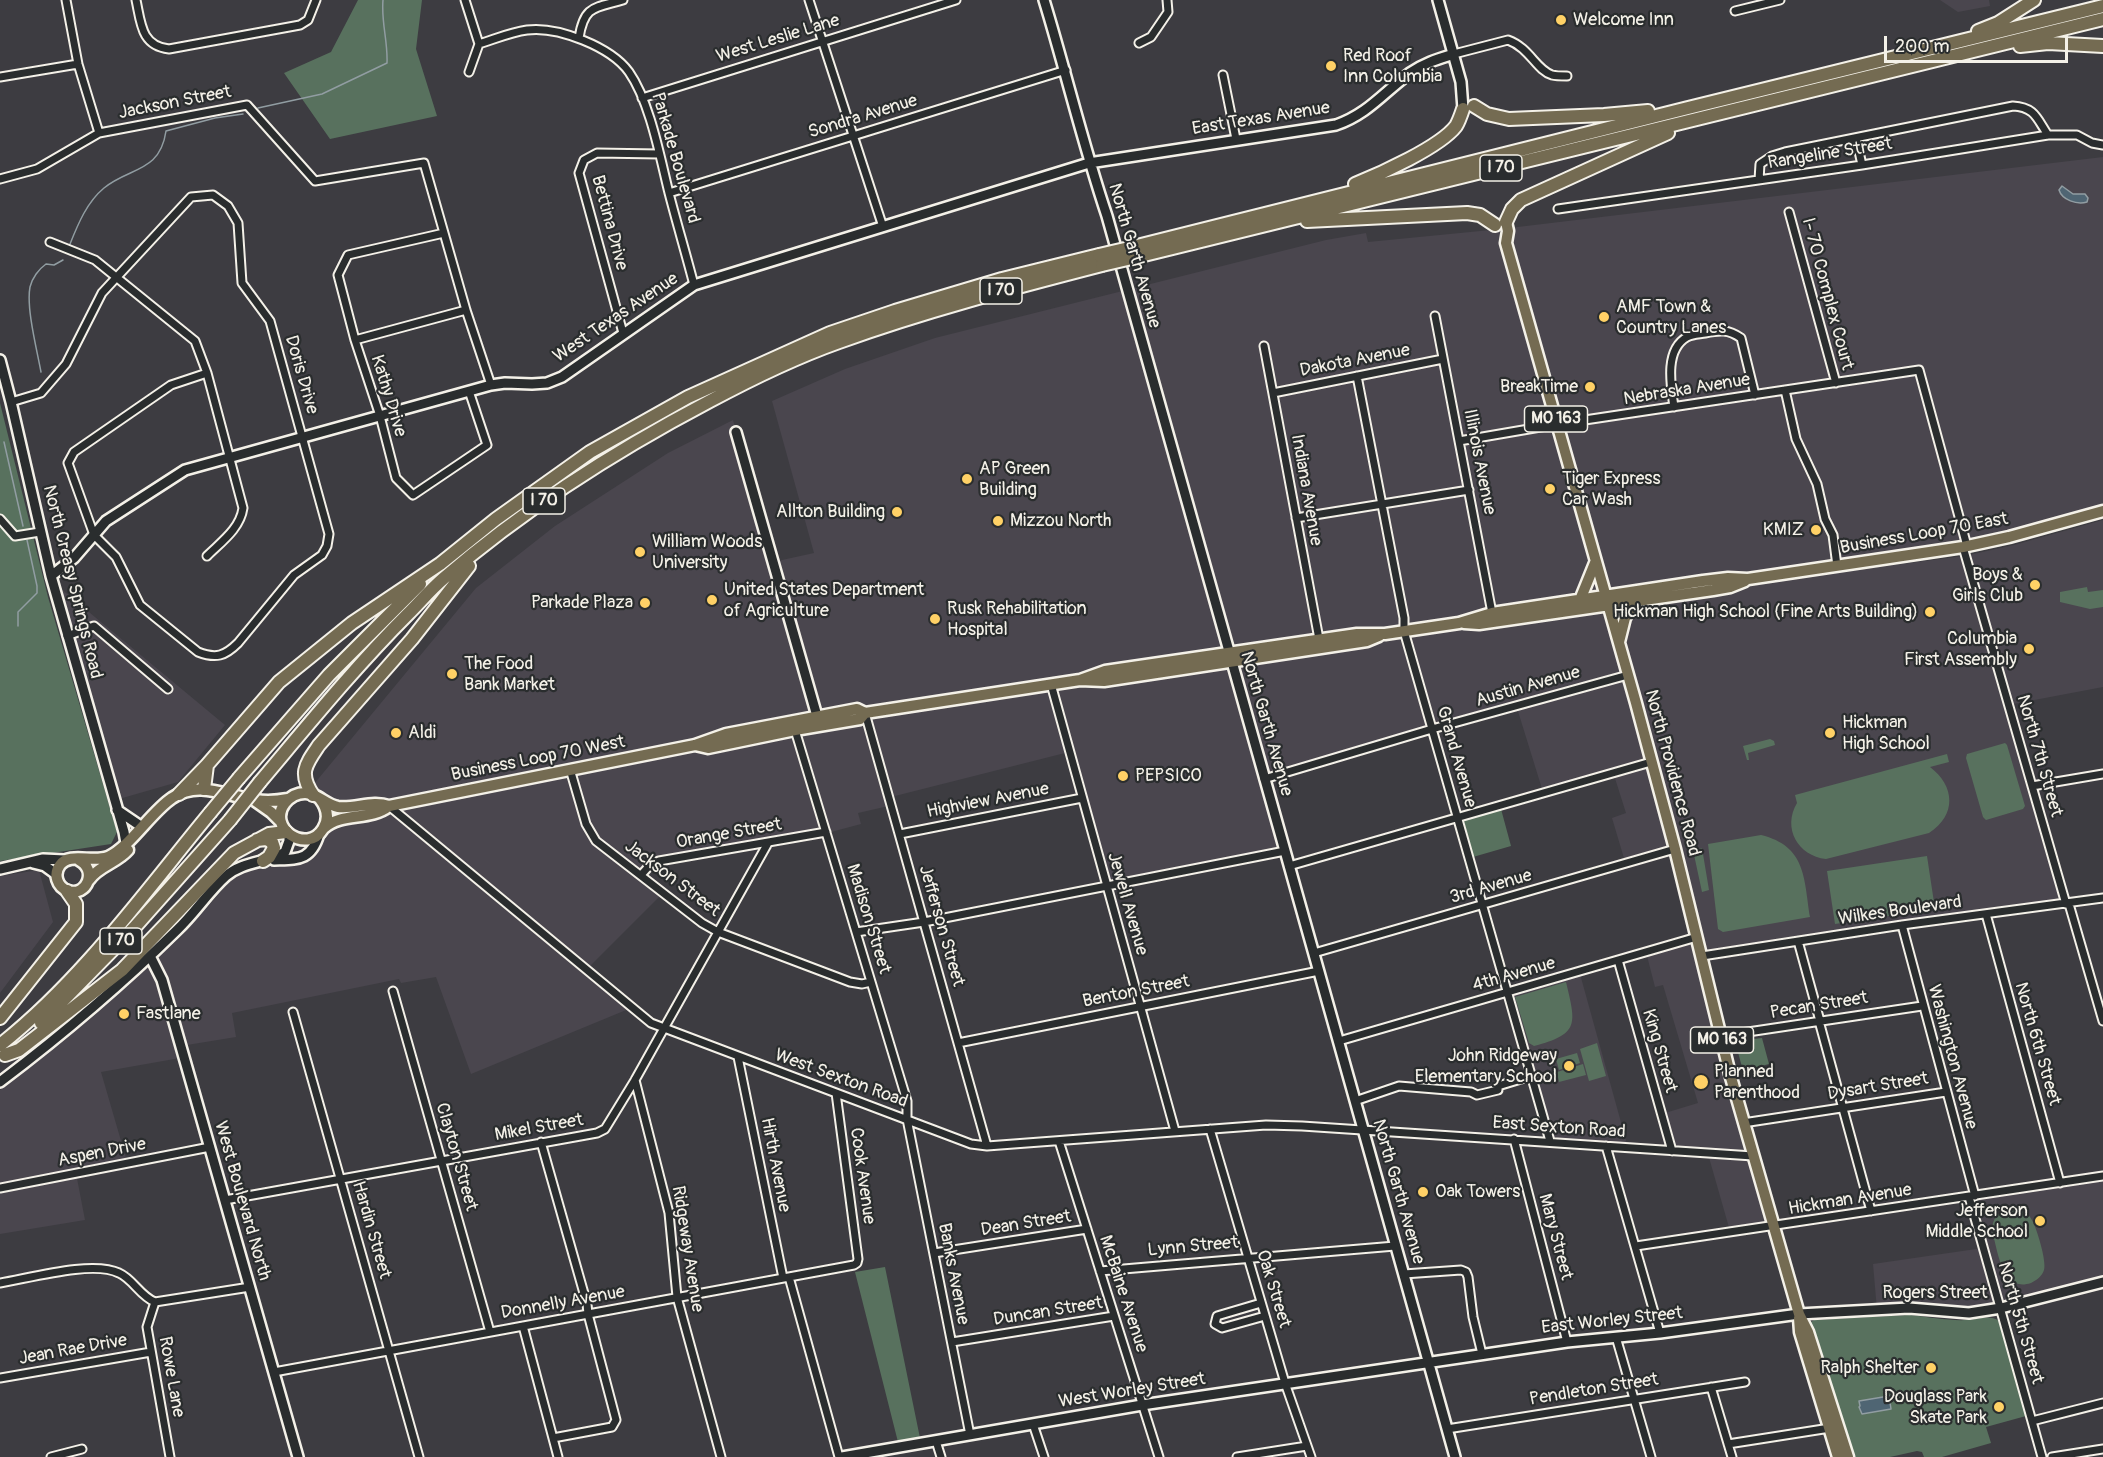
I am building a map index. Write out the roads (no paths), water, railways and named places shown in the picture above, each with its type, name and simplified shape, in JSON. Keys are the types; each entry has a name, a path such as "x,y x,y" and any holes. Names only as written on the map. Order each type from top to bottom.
{"highway":[{"path":"1943,46 1998,23 2034,0"},
{"name":"I 70","path":"1130,253 1297,205 2103,6"},
{"name":"I 70","path":"2,1053 25,1025 92,957 239,778 329,675 440,564 496,519 590,452 688,397 830,333 895,310 1002,279 1279,222 2103,19"},
{"path":"1977,51 2048,43 2103,46"},
{"path":"1297,205 1372,177 1406,161 1446,136 1468,108 1509,119 1604,116 1688,108"},
{"path":"1279,222 1467,213 1480,215 1500,223 1521,200 1649,140 1722,113"},
{"name":"I 70","path":"2,1053 60,1005 134,928 231,820 366,656 443,579 501,533 591,468 755,377 836,343 1100,260"},
{"path":"317,797 307,784 304,772 307,762 319,745 412,639 462,573 501,533"},
{"path":"179,794 279,682 352,623 440,564"},
{"path":"204,789 207,765"},
{"path":"2,1053 19,1050 122,970 234,853 256,840 285,829"},
{"path":"256,840 266,839 272,842 273,853 266,861"},
{"path":"0,1018 76,922 76,904 67,891"}],"main road":[{"name":"North Providence Road","path":"1500,223 1498,235 1506,243 1652,762 1743,1123 1799,1314 1808,1332 1848,1457"},
{"name":"Business Loop 70 East","path":"1459,623 1479,624 1728,578 1748,579 1837,567 1965,546 2009,537 2103,511"},
{"path":"1580,600 1596,563"},
{"name":"Business Loop 70 East","path":"1229,657 1367,641 1382,635 1459,623 1492,613 1580,600 1635,602 1730,587 1748,579"},
{"path":"1619,643 1624,618 1635,602"},
{"name":"Business Loop 70 East","path":"1229,657 1319,639 1364,633 1382,635"},
{"name":"Business Loop 70 West","path":"321,831 335,821 379,814 389,806 695,745 726,734 818,721 860,719 866,713 1050,684 1080,680 1104,681 1229,657"},
{"name":"Business Loop 70 West","path":"695,745 708,748 795,730 818,721"},
{"path":"79,860 108,857 179,794 204,789 254,800 275,802 299,793 317,797 327,813 321,831 304,840 285,829 254,800"},
{"name":"Business Loop 70 West","path":"317,797 337,807 379,803 389,806"},
{"path":"285,829 282,807 288,799"},
{"path":"89,880 87,866 79,860 73,858 65,860 58,866 56,874 59,884 67,891 78,891 86,885 89,880 92,874 124,854 140,836 142,827"},
{"name":"North Providence Road","path":"1799,1314 1800,1332 1839,1457"}],"street":[{"path":"66,0 78,64 99,133"},
{"path":"136,0 144,34 154,46 169,49 300,25 308,20 316,0"},
{"path":"465,0 479,44 469,72"},
{"path":"579,38 586,14 594,9 624,0"},
{"path":"809,0 883,227"},
{"name":"West Leslie Lane","path":"642,98 956,0"},
{"name":"North Garth Avenue","path":"1044,0 1066,70 1089,163 1107,216 1455,1457"},
{"path":"1139,43 1151,37 1168,12 1167,0"},
{"path":"1438,0 1468,108"},
{"path":"1735,10 1780,0"},
{"name":"Parkade Boulevard","path":"479,44 529,29 579,38 611,53 629,72 642,98 694,285"},
{"path":"1454,54 1508,40 1526,50 1545,72 1567,76"},
{"name":"East Texas Avenue","path":"1089,163 1236,139 1328,127 1347,121 1366,111 1410,73 1426,63 1454,54"},
{"path":"0,77 78,64"},
{"name":"Sondra Avenue","path":"669,193 1066,70"},
{"path":"1223,75 1236,139"},
{"name":"Jackson Street","path":"0,179 37,168 99,133 247,105 315,181 423,163 466,310 492,385"},
{"path":"1759,180 1760,164 1772,156 2013,106 2032,110 2048,135"},
{"name":"Rangeline Street","path":"1558,209 1862,165 2048,135 2077,135 2092,143 2103,145"},
{"path":"1856,138 1862,165"},
{"name":"Bettina Drive","path":"623,333 579,173 584,160 597,153 659,154"},
{"name":"West Texas Avenue","path":"51,576 67,564 106,521 185,470 492,385 547,383 562,377 694,285 1089,163"},
{"name":"Doris Drive","path":"11,402 41,393 66,364 102,293 191,197 213,195 228,206 238,223 242,283 270,321 329,534 327,546 314,561 294,575 230,651 220,656 209,656 198,652 140,605 116,557 94,535"},
{"name":"I- 70 Complex Court","path":"1789,212 1836,383"},
{"name":"Kathy Drive","path":"444,233 348,255 338,275 396,478 413,495 487,445 469,391"},
{"path":"50,242 95,260 195,341 207,373 243,508 241,519 207,556"},
{"path":"355,340 466,310"},
{"name":"Illinois Avenue","path":"1436,316 1492,613"},
{"path":"1674,407 1670,382 1672,361 1679,344 1688,336 1720,330 1731,331 1741,338 1755,394"},
{"name":"Indiana Avenue","path":"1264,346 1319,639"},
{"name":"Dakota Avenue","path":"1273,393 1443,359"},
{"name":"North Creasy Springs Road","path":"0,360 51,576 126,843"},
{"name":"Nebraska Avenue","path":"1459,441 1918,370"},
{"name":"North 7th Street","path":"1918,370 2032,786 2103,1021"},
{"path":"94,535 68,463 74,452 171,385 207,373"},
{"name":"Grand Avenue","path":"1358,376 1404,618 1404,631 1550,1142"},
{"path":"1785,390 1796,439 1816,484 1825,519 1833,535 1837,567"},
{"path":"736,432 818,721"},
{"path":"1296,518 1469,490"},
{"path":"0,519 15,536 40,532"},
{"path":"67,636 94,626 168,689"},
{"name":"Austin Avenue","path":"1264,779 1432,729 1628,675"},
{"name":"Jewell Avenue","path":"1050,684 1142,1006 1175,1131"},
{"name":"Jefferson Street","path":"866,713 987,1146"},
{"name":"Madison Street","path":"795,730 907,1101 907,1119"},
{"path":"1289,866 1652,762"},
{"name":"Jackson Street","path":"570,770 586,824 596,841 702,923 718,932 850,982 862,984 871,982"},
{"path":"2032,786 2103,774"},
{"name":"Highview Avenue","path":"900,834 1082,798"},
{"name":"West Sexton Road","path":"389,806 651,1023 971,1144 987,1146 1266,1125 1362,1128"},
{"path":"117,810 142,827"},
{"path":"266,861 285,852 290,841 285,829"},
{"path":"0,1082 40,1052 150,956 180,928 227,875 241,867 305,856 312,851 321,831"},
{"name":"Orange Street","path":"641,874 651,864 659,861 826,832"},
{"name":"Mikel Street","path":"225,1200 605,1129 635,1080 768,843"},
{"name":"3rd Avenue","path":"1314,953 1675,849"},
{"path":"856,932 924,922 1284,851"},
{"path":"0,869 44,859 65,860"},
{"path":"30,863 45,866 56,874"},
{"name":"Wilkes Boulevard","path":"1702,956 1902,925 2103,898"},
{"name":"North 6th Street","path":"1986,914 2060,1183"},
{"name":"Washington Avenue","path":"1902,925 1972,1197"},
{"name":"4th Avenue","path":"1339,1041 1697,937"},
{"path":"1798,941 1871,1211"},
{"name":"West Boulevard North","path":"150,956 162,980 298,1457"},
{"name":"King Street","path":"1618,960 1672,1151"},
{"name":"Benton Street","path":"958,1043 1319,971"},
{"path":"2094,990 2103,989"},
{"name":"Clayton Street","path":"393,991 490,1332"},
{"name":"Pecan Street","path":"1721,1036 1922,1006"},
{"name":"Hardin Street","path":"293,1012 419,1457"},
{"name":"Hirth Avenue","path":"738,1057 786,1278 840,1457"},
{"path":"1355,1101 1399,1086 1471,1092 1477,1095 1498,1090 1498,1086 1531,1076"},
{"name":"Ridgeway Avenue","path":"635,1080 669,1213 677,1297 721,1457"},
{"name":"Dysart Street","path":"1743,1123 1946,1092"},
{"name":"Cook Avenue","path":"836,1093 857,1263"},
{"name":"Banks Avenue","path":"907,1119 970,1435"},
{"name":"East Sexton Road","path":"1362,1128 1753,1156"},
{"name":"Oak Street","path":"1210,1129 1265,1316 1311,1457"},
{"name":"Mary Street","path":"1514,1139 1567,1342"},
{"name":"McBaine Avenue","path":"1059,1141 1159,1457"},
{"path":"541,1142 588,1304 588,1314 616,1420 612,1427 553,1438"},
{"path":"1606,1146 1660,1333"},
{"name":"Aspen Drive","path":"0,1188 210,1147"},
{"name":"Hickman Avenue","path":"1636,1246 2103,1176"},
{"name":"North 5th Street","path":"1972,1197 2042,1457"},
{"name":"Dean Street","path":"934,1253 1087,1229"},
{"name":"Lynn Street","path":"1100,1271 1395,1246"},
{"name":"Donnelly Avenue","path":"274,1372 857,1263"},
{"path":"0,1283 100,1267 123,1274 141,1294 155,1302 250,1287"},
{"path":"1404,1274 1461,1270 1466,1272 1482,1354"},
{"name":"Rogers Street","path":"1799,1314 1910,1308 1970,1313 2001,1308 2103,1282"},
{"name":"Rowe Lane","path":"155,1302 147,1327 170,1457"},
{"path":"1262,1303 1220,1314 1215,1318 1215,1324 1222,1328 1265,1316"},
{"name":"East Worley Street","path":"1428,1361 1799,1314"},
{"name":"Duncan Street","path":"952,1342 1114,1316"},
{"path":"523,1326 558,1457"},
{"path":"1616,1337 1651,1457"},
{"name":"Jean Rae Drive","path":"0,1378 151,1352"},
{"name":"West Worley Street","path":"840,1457 1142,1405 1428,1361"},
{"name":"Pendleton Street","path":"1447,1429 1745,1382"},
{"path":"1711,1387 1732,1457"},
{"path":"2032,1421 2103,1403"},
{"path":"1033,1424 1044,1457"},
{"path":"1728,1444 1830,1428"},
{"path":"936,1441 941,1457"},
{"path":"1237,1457 1307,1446"},
{"path":"52,1457 82,1449"},
{"path":"2052,1457 2103,1449"}],"water":[{"path":"2062,186 2073,194 2085,194 2088,198 2087,202 2070,201 2061,194 2059,190"},
{"path":"1889,1396 1891,1409 1862,1414 1859,1401"}],"waterway":[{"path":"258,108 322,94 387,63 383,0"},
{"path":"70,244 80,221 98,194 114,181 150,162 163,145 166,131 215,118 243,114"},
{"path":"41,372 31,317 30,287 34,277 43,266 54,265 63,260"},
{"path":"4,442 23,526"},
{"path":"18,626 18,612 37,593 27,540"}],"place":[{"name":"Welcome Inn","path":"1561,20"},
{"name":"Red Roof Inn Columbia","path":"1331,66"},
{"name":"AMF Town & Country Lanes","path":"1604,317"},
{"name":"BreakTime","path":"1590,387"},
{"name":"AP Green Building","path":"967,479"},
{"name":"Tiger Express Car Wash","path":"1550,489"},
{"name":"Allton Building","path":"897,512"},
{"name":"Mizzou North","path":"998,521"},
{"name":"KMIZ","path":"1816,530"},
{"name":"William Woods University","path":"640,552"},
{"name":"Boys & Girls Club","path":"2035,585"},
{"name":"United States Department of Agriculture","path":"712,600"},
{"name":"Parkade Plaza","path":"645,603"},
{"name":"Hickman High School (Fine Arts Building)","path":"1930,612"},
{"name":"Rusk Rehabilitation Hospital","path":"935,619"},
{"name":"Columbia First Assembly","path":"2029,649"},
{"name":"The Food Bank Market","path":"452,674"},
{"name":"Aldi","path":"396,733"},
{"name":"Hickman High School","path":"1830,733"},
{"name":"PEPSICO","path":"1123,776"},
{"name":"Fastlane","path":"124,1014"},
{"name":"John Ridgeway Elementary School","path":"1569,1066"},
{"name":"Planned Parenthood","path":"1701,1082"},
{"name":"Oak Towers","path":"1423,1192"},
{"name":"Jefferson Middle School","path":"2040,1221"},
{"name":"Ralph Shelter","path":"1931,1368"},
{"name":"Douglass Park Skate Park","path":"1999,1407"}]}
